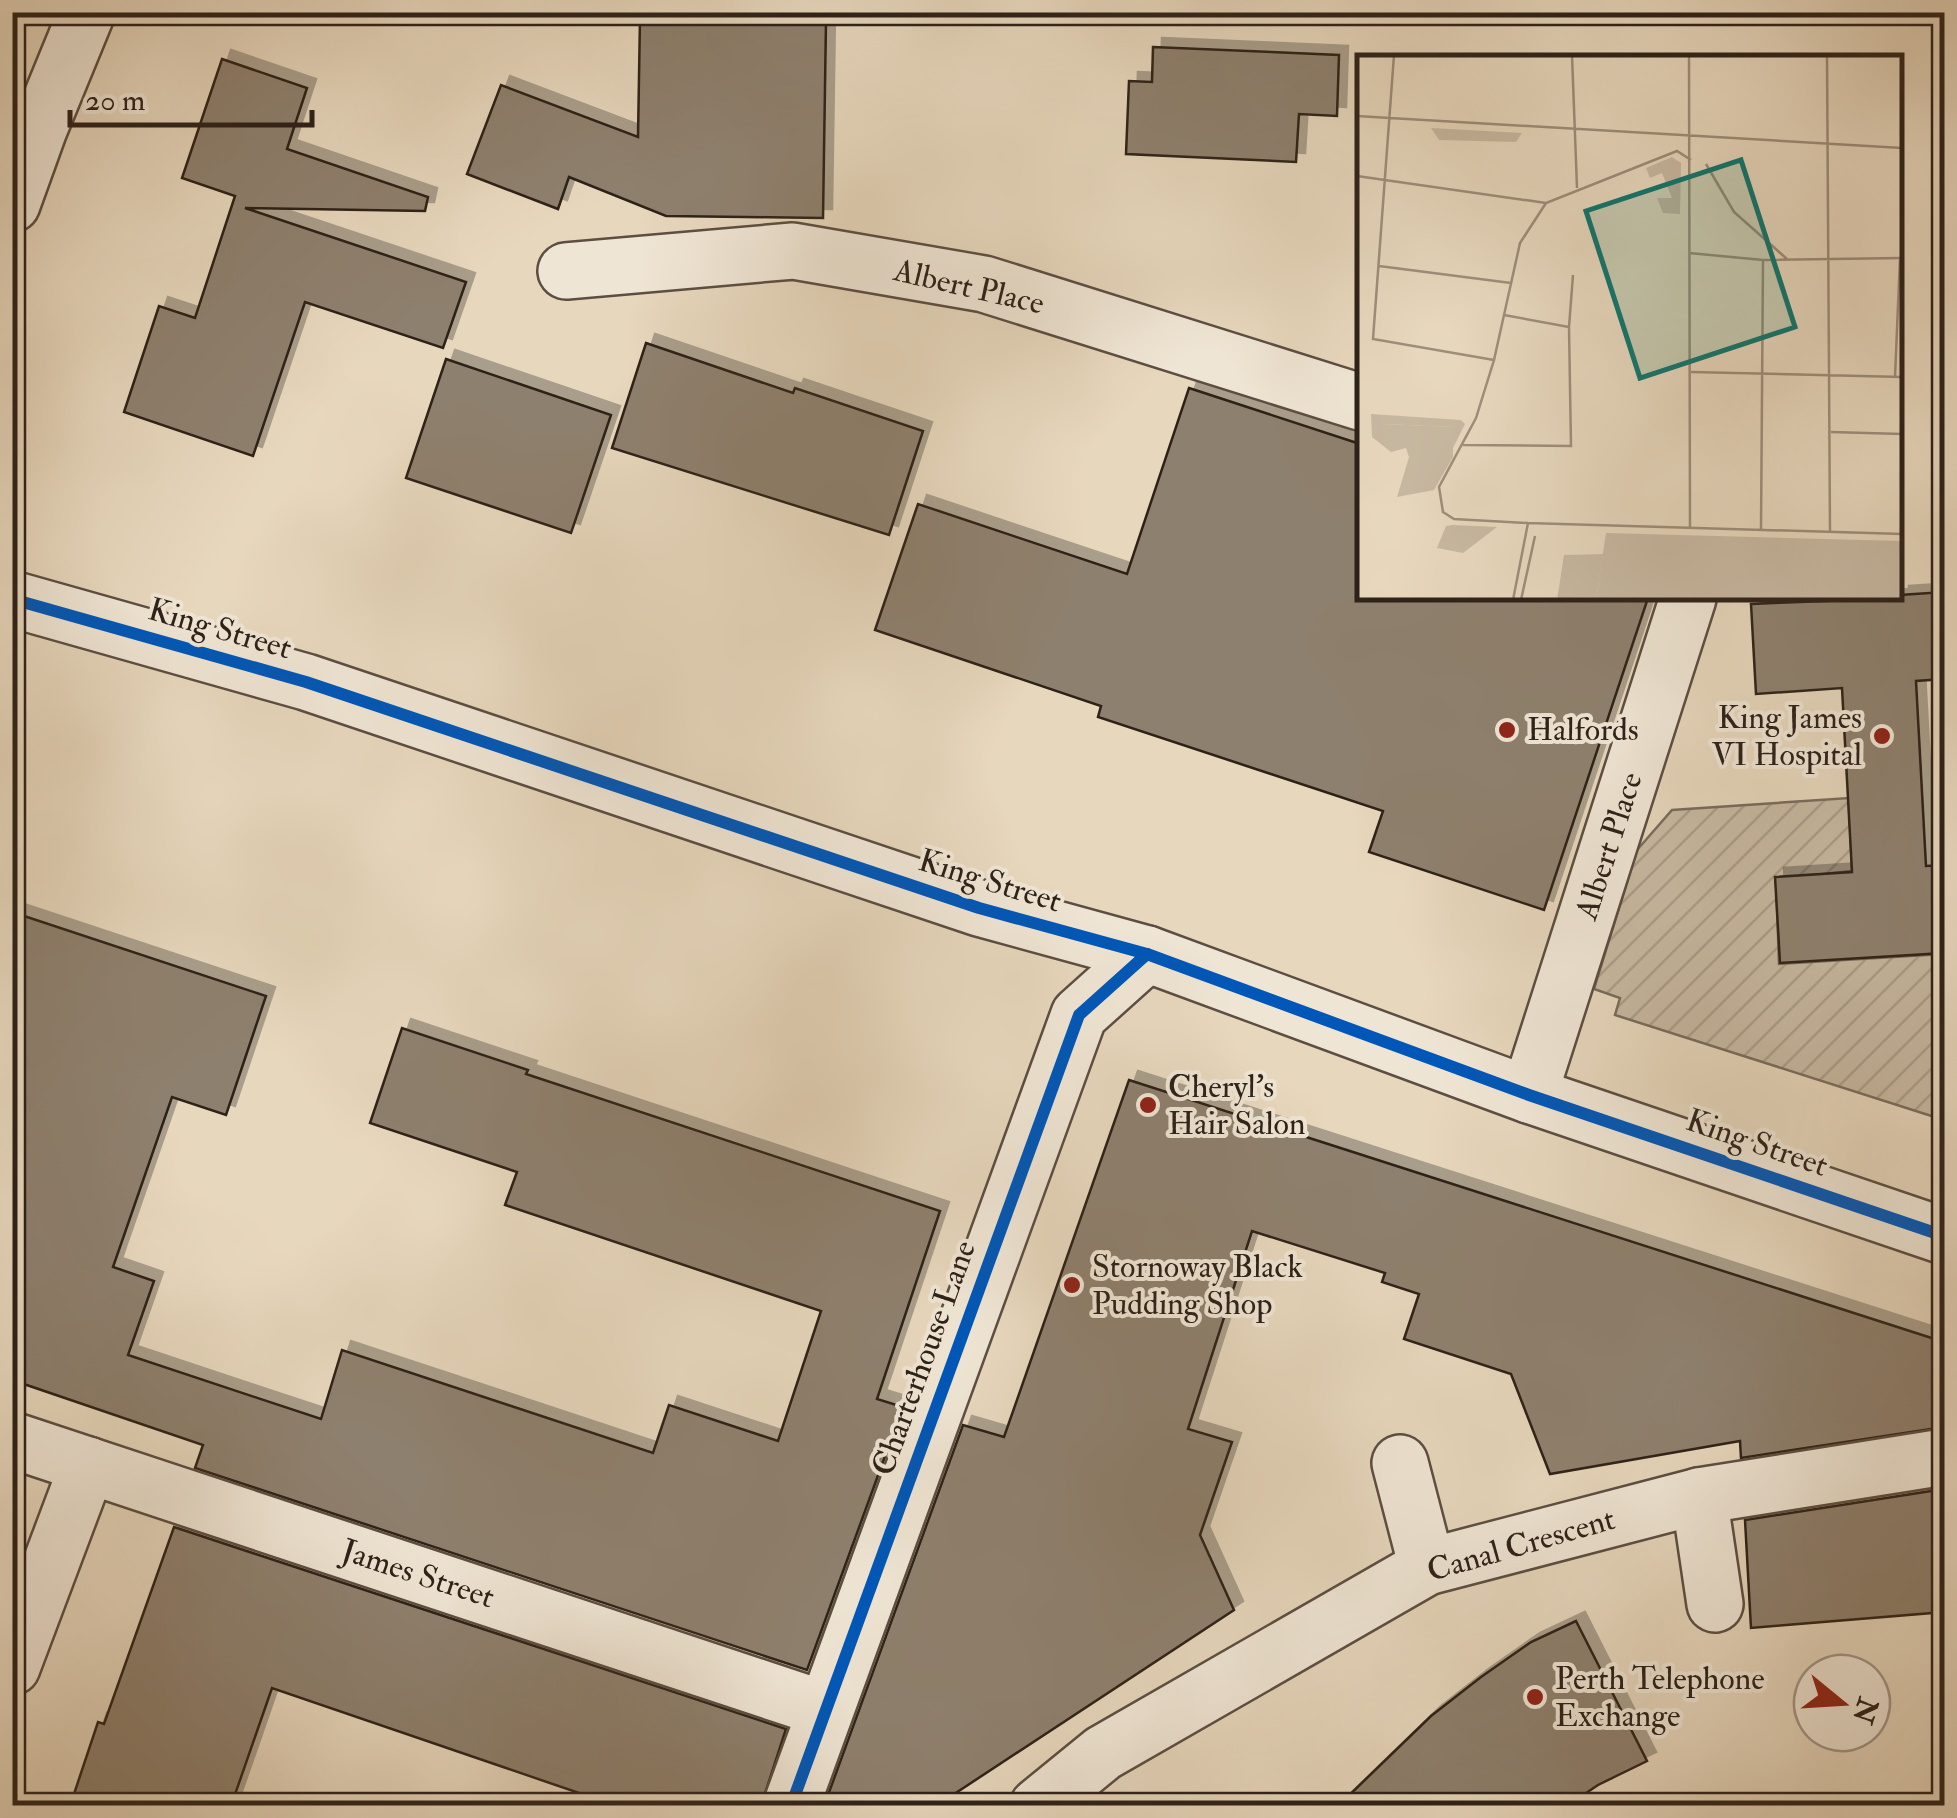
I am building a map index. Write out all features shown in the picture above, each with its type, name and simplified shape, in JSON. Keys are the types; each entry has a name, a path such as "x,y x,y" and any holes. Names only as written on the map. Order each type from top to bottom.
{"street":[{"path":"12,204 87,12"},
{"name":"Albert Place","path":"566,271 792,251 984,284 1357,401"},
{"name":"King Street","path":"12,600 306,682 979,908 1147,954 1529,1095 1944,1236"},
{"name":"Albert Place","path":"1529,1095 1687,600"},
{"name":"Charterhouse Lane","path":"791,1806 1079,1015 1147,954"},
{"name":"James Street","path":"12,1440 824,1709"},
{"name":"Canal Crescent","path":"1038,1806 1104,1753 1427,1567 1699,1496 1944,1457"},
{"path":"1400,1463 1427,1567"},
{"path":"12,1666 88,1464"},
{"path":"1699,1496 1715,1604"}],"shaded area":[{"path":"1849,798 1852,871 1776,879 1779,964 1944,954 1944,1120 1615,1015 1620,998 1594,989 1637,850 1672,810"}],"building":[{"path":"640,18 826,21 823,218 666,216 569,177 558,209 467,174 501,85 638,137"},
{"path":"1153,47 1339,55 1337,116 1299,114 1296,162 1126,154 1129,81 1152,82"},
{"path":"222,59 307,88 287,149 428,197 425,211 245,208 466,282 443,348 305,302 253,456 124,412 159,306 195,318 235,196 182,178"},
{"path":"646,343 793,393 795,388 923,431 889,535 612,448"},
{"path":"446,359 611,415 571,533 406,478"},
{"path":"1189,388 1357,443 1357,600 1647,600 1544,910 1369,852 1383,811 1098,717 1101,706 875,630 918,504 1127,574"},
{"name":"King James VI Hospital","path":"1944,592 1944,679 1916,681 1926,866 1944,865 1944,953 1780,963 1775,877 1852,872 1842,688 1756,694 1751,604 1902,600 1902,595"},
{"path":"12,912 266,996 226,1115 172,1097 113,1267 154,1281 128,1355 321,1419 342,1350 653,1453 669,1405 778,1441 821,1311 505,1205 517,1172 370,1123 402,1028 528,1070 526,1074 940,1211 877,1399 903,1407 807,1670 195,1468 203,1445 12,1380"},
{"path":"1129,1080 1944,1342 1944,1427 1741,1458 1740,1441 1550,1474 1511,1374 1404,1339 1419,1294 1382,1282 1385,1273 1252,1231 1188,1429 1232,1442 1200,1535 1234,1610 936,1806 824,1806 963,1425 1004,1437"},
{"path":"1944,1489 1944,1612 1751,1628 1745,1520"},
{"path":"174,1527 786,1729 761,1806 617,1806 272,1688 231,1806 70,1806 98,1722 104,1724"},
{"name":"Perth Telephone Exchange","path":"1576,1621 1647,1761 1598,1785 1567,1806 1338,1806 1431,1716 1481,1677 1531,1642"}],"cycle path":[{"path":"12,599 306,682 979,908 1147,954 1529,1095 1944,1236"},
{"path":"791,1806 1079,1015 1147,954"}],"place":[{"name":"Halfords","path":"1507,730"},
{"name":"King James VI Hospital","path":"1882,736"},
{"name":"Cheryl's Hair Salon","path":"1148,1105"},
{"name":"Stornoway Black Pudding Shop","path":"1072,1285"},
{"name":"Perth Telephone Exchange","path":"1535,1697"}]}
